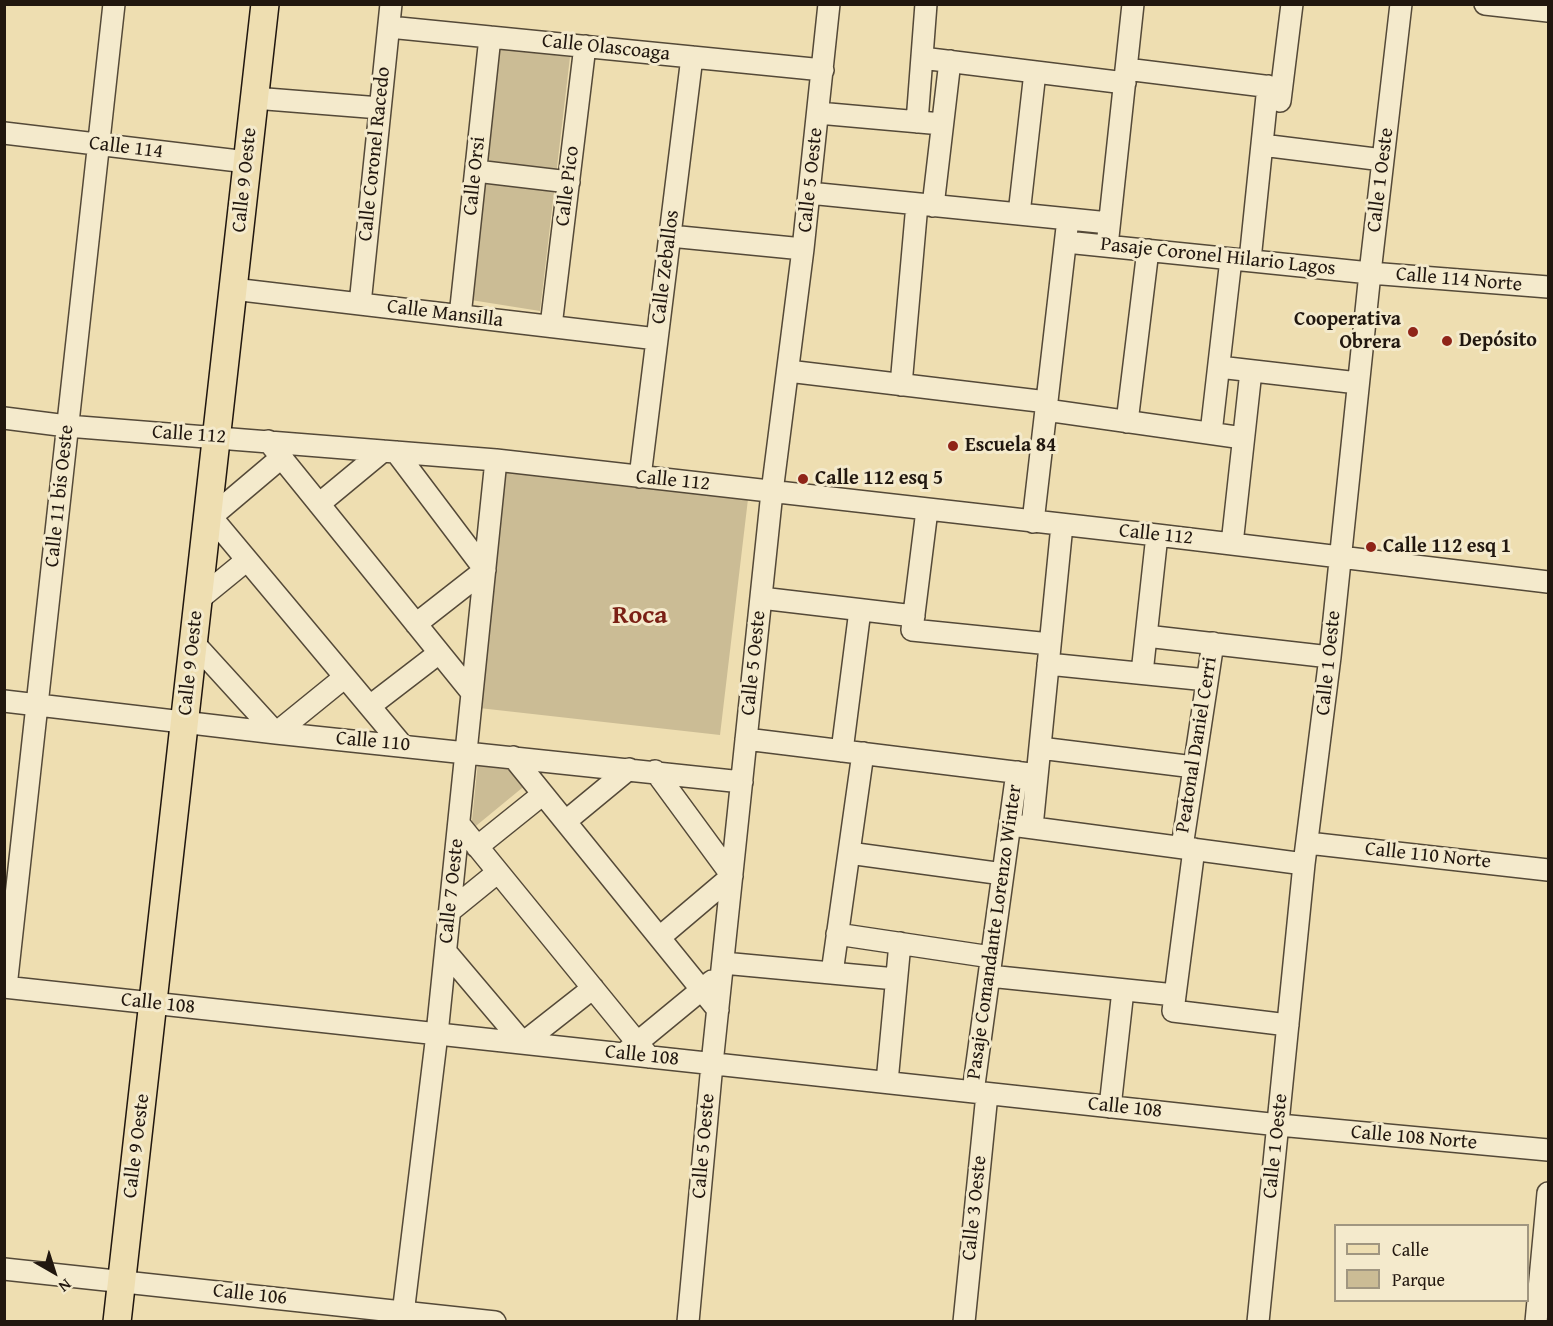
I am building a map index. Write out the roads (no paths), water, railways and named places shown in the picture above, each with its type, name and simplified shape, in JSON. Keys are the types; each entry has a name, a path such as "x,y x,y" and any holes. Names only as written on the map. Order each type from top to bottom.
{"main road":[{"name":"Calle 9 Oeste","path":"117,1322 265,4"}],"street":[{"name":"Calle 11 bis Oeste","path":"5,987 114,4"},
{"name":"Calle Coronel Racedo","path":"360,304 391,4"},
{"name":"Calle 5 Oeste","path":"688,1322 712,1064 772,492 803,249 829,4"},
{"path":"917,122 926,4"},
{"path":"1107,246 1133,4"},
{"path":"1211,433 1219,367 1241,260 1269,145 1275,87 1292,4"},
{"name":"Calle 1 Oeste","path":"1258,1322 1304,864 1330,657 1401,4"},
{"path":"1485,4 1548,11"},
{"name":"Calle Olascoaga","path":"389,27 823,70"},
{"name":"Calle Orsi","path":"460,316 490,37"},
{"name":"Calle Pico","path":"551,326 585,46"},
{"name":"Calle Zeballos","path":"640,477 692,57"},
{"path":"922,58 1035,72 1275,87"},
{"path":"901,385 925,205 942,124 950,61"},
{"path":"1019,214 1035,72"},
{"path":"254,98 380,108"},
{"path":"818,113 942,124"},
{"name":"Calle 114","path":"4,133 247,162"},
{"path":"1269,145 1383,159"},
{"path":"476,171 569,182"},
{"name":"Pasaje Coronel Hilario Lagos","path":"809,193 1109,224"},
{"path":"1033,522 1068,219"},
{"path":"670,236 803,249"},
{"name":"Pasaje Coronel Hilario Lagos","path":"1066,242 1370,273"},
{"path":"1127,422 1148,250"},
{"name":"Calle 114 Norte","path":"1370,273 1548,287"},
{"name":"Calle Mansilla","path":"233,289 657,339"},
{"path":"1219,367 1358,383"},
{"path":"1233,544 1251,370"},
{"path":"788,371 1046,406 1127,422 1244,438"},
{"name":"Calle 112","path":"4,418 68,426 216,436 275,449 389,451 496,460 1548,582"},
{"path":"402,745 209,514 275,449 472,693"},
{"path":"319,504 389,451 485,570 416,624"},
{"name":"Calle 7 Oeste","path":"403,1317 438,1034 496,460"},
{"path":"913,623 927,510"},
{"name":"Pasaje Comandante Lorenzo Winter","path":"980,1093 990,966 1010,824 1027,773 1040,748 1062,525"},
{"path":"1142,673 1157,535"},
{"path":"198,600 247,560"},
{"path":"761,598 860,610 1142,673 1208,680"},
{"path":"832,973 849,853 860,610"},
{"path":"1146,636 1330,657"},
{"path":"193,642 276,733 345,677"},
{"name":"Peatonal Daniel Cerri","path":"1174,1003 1194,767 1213,644"},
{"path":"370,706 439,652"},
{"name":"Calle 110","path":"4,701 276,733 655,771 742,782"},
{"path":"746,739 1027,773"},
{"path":"1040,748 1194,767"},
{"path":"513,757 718,1010"},
{"path":"566,821 629,769"},
{"path":"655,771 732,876 660,937"},
{"name":"Pasaje Comandante Lorenzo Winter","path":"1027,773 1032,827"},
{"path":"477,847 543,794"},
{"path":"459,824 592,988 636,1051 722,968 832,973 896,979"},
{"path":"1010,824 1304,864"},
{"name":"Calle 110 Norte","path":"1308,843 1548,870"},
{"path":"849,853 1003,874"},
{"path":"450,911 498,872"},
{"path":"837,934 900,943 990,966 1123,990 1174,1003 1288,1025"},
{"path":"887,1083 900,943"},
{"path":"446,952 523,1043 592,988"},
{"name":"Calle 108","path":"5,987 523,1043 636,1051 712,1064 1279,1125"},
{"path":"1110,1107 1123,990"},
{"name":"Calle 3 Oeste","path":"964,1322 980,1093"},
{"name":"Calle 108 Norte","path":"1279,1125 1548,1150"},
{"path":"1536,1322 1548,1193"},
{"name":"Calle 106","path":"4,1269 122,1281 403,1317 495,1322"}],"place":[{"name":"Cooperativa Obrera","path":"1413,332"},
{"name":"Depósito","path":"1447,341"},
{"name":"Escuela 84","path":"953,446"},
{"name":"Calle 112 esq 5","path":"803,479"},
{"name":"Calle 112 esq 1","path":"1371,547"}],"district":[{"name":"Roca","path":"640,616"}]}
